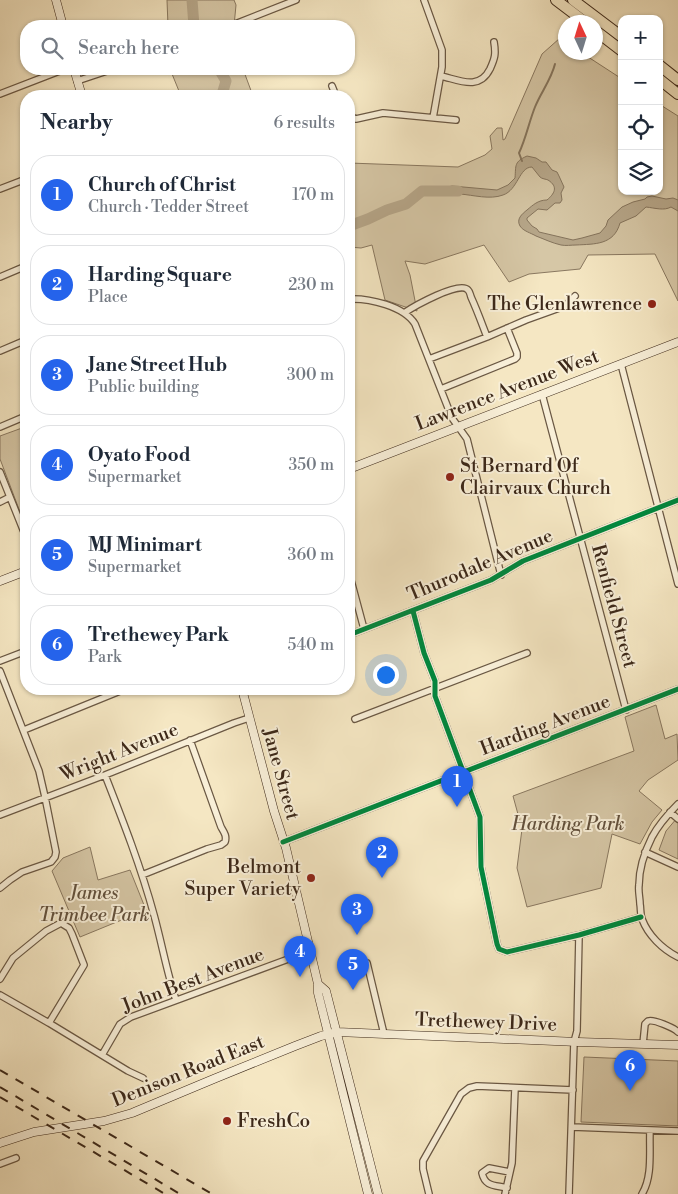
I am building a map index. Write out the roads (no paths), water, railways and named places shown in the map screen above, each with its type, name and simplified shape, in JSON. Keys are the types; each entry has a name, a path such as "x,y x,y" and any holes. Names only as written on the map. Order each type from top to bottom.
{"highway":[{"path":"556,0 576,15"},
{"path":"573,0 618,34"},
{"path":"603,36 618,48"},
{"path":"663,69 678,80"},
{"path":"663,82 678,94"}],"main road":[{"path":"56,0 61,20"},
{"path":"76,75 80,90"},
{"name":"Lawrence Avenue West","path":"355,467 678,342"},
{"path":"0,581 20,573"},
{"name":"Jane Street","path":"243,695 284,842 318,984 318,993 368,1194"},
{"name":"Jane Street","path":"318,984 326,991 378,1194"},
{"name":"Trethewey Drive","path":"328,1034 337,1032 678,1045"},
{"name":"Denison Road East","path":"0,1143 34,1132 104,1121 132,1113 232,1071 328,1034"}],"street":[{"path":"245,20 296,0"},
{"path":"424,0 442,50 433,118"},
{"path":"440,76 472,82 483,79 488,73 496,55 494,42"},
{"path":"0,94 49,75"},
{"path":"77,81 95,75"},
{"path":"332,86 334,90"},
{"path":"355,119 383,113 456,120"},
{"path":"0,189 20,181"},
{"path":"0,277 20,269"},
{"path":"404,313 442,293 465,287 468,289 487,337"},
{"path":"429,359 565,306 575,296"},
{"path":"355,298 368,300 404,313 416,324 452,418 466,439 501,574"},
{"path":"441,389 515,359 517,354 507,328"},
{"path":"0,351 20,343"},
{"path":"621,364 678,584"},
{"name":"Renfield Street","path":"542,394 626,710"},
{"path":"0,427 20,419"},
{"path":"0,472 20,522"},
{"path":"0,502 10,497"},
{"name":"Thurodale Avenue","path":"355,633 491,580 523,561 678,500"},
{"path":"355,595 364,629"},
{"path":"413,611 424,653 435,681 436,696 480,817 481,867 499,949 507,952 641,917"},
{"path":"0,661 20,653"},
{"path":"354,719 527,653"},
{"path":"0,671 37,764 46,797 56,852 51,862 22,872 0,888"},
{"name":"Harding Avenue","path":"284,842 678,689"},
{"path":"24,730 110,695"},
{"name":"Wright Avenue","path":"0,815 249,718"},
{"path":"142,875 226,842 190,740"},
{"path":"105,775 142,875 176,1000"},
{"path":"678,804 659,825 651,838 640,871 638,886 641,917 646,928 663,948 678,957"},
{"path":"670,812 678,819"},
{"path":"646,852 678,867"},
{"path":"0,979 13,958 46,930 61,924 69,928 84,965 49,1023"},
{"path":"569,1194 574,1042 577,1031 579,934"},
{"name":"John Best Avenue","path":"102,1055 120,1024 131,1017 310,951"},
{"path":"367,963 384,1034"},
{"path":"0,996 143,1078"},
{"path":"643,1044 645,1024 650,1021 675,1029 678,1032"},
{"path":"429,1194 423,1161 461,1094 468,1088 477,1086 573,1090"},
{"path":"510,1172 489,1168 482,1173 483,1180 506,1191 512,1163 515,1088"},
{"path":"572,1127 678,1130"},
{"path":"642,1194 648,1181 650,1130"},
{"path":"0,1164 16,1158"}],"waterway":[{"path":"192,0 194,20"},
{"path":"522,161 519,153 535,107 555,64"},
{"path":"222,75 226,81 223,90"},
{"path":"355,224 406,204 422,191 458,191"}],"railway":[{"path":"0,1070 212,1194"},
{"path":"0,1087 180,1194"},
{"path":"0,1097 165,1194"}],"place":[{"name":"The Glenlawrence","path":"652,304"},
{"name":"St Bernard Of Clairvaux Church","path":"450,477"},
{"name":"Church of Christ","path":"457,807"},
{"name":"Belmont Super Variety","path":"311,878"},
{"name":"Harding Square","path":"382,878"},
{"name":"Jane Street Hub","path":"357,935"},
{"name":"Oyato Food","path":"300,977"},
{"name":"MJ Minimart","path":"353,990"},
{"name":"Trethewey Park","path":"630,1091"},
{"name":"FreshCo","path":"227,1121"}],"park label":[{"name":"Harding Park","path":"568,824"},
{"name":"James Trimbee Park","path":"94,904"}]}
